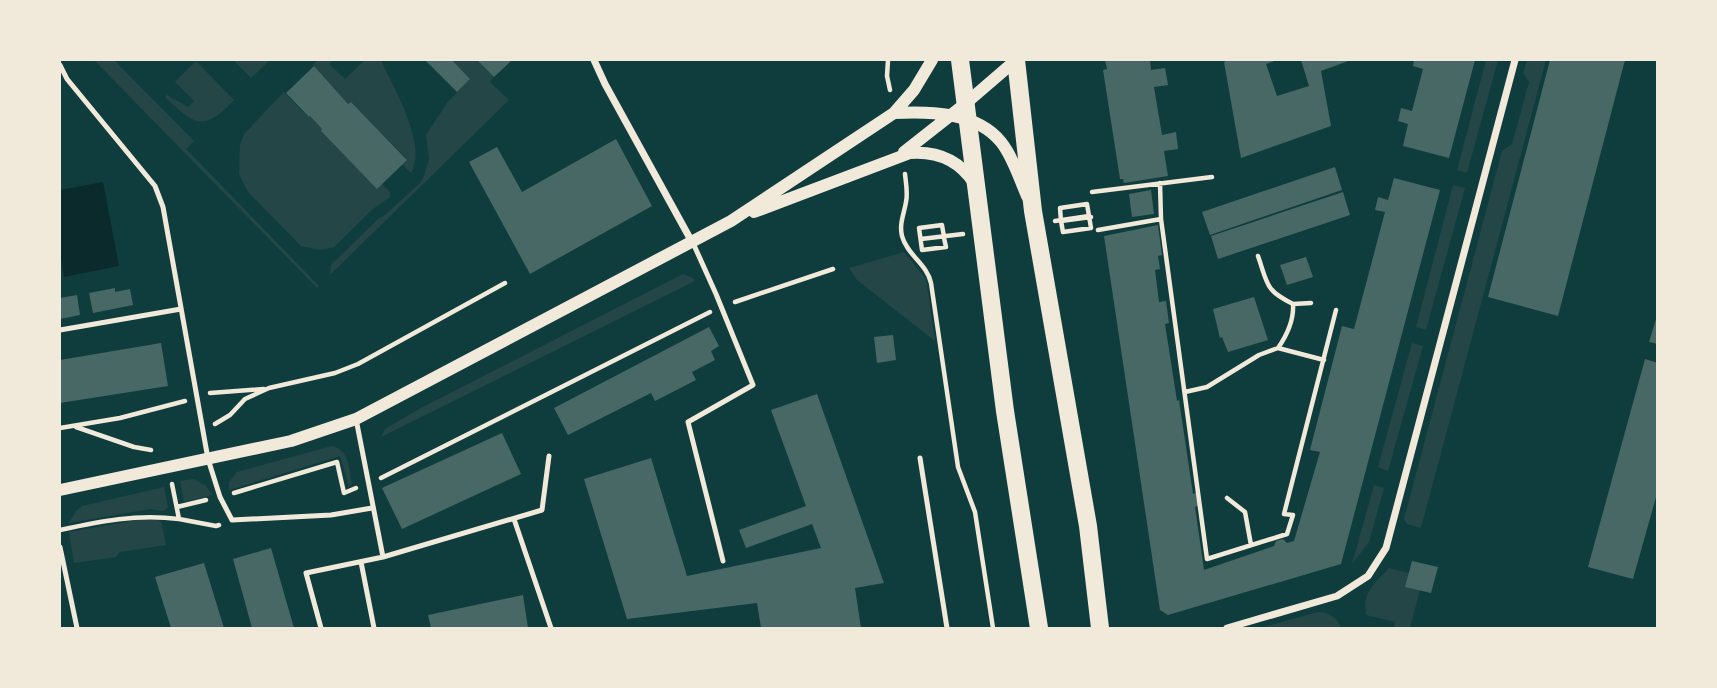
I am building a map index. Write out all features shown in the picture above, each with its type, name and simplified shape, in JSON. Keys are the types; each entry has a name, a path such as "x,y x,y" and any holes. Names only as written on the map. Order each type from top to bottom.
{"main road":[{"path":"960,60 961,114 974,183 1005,411 1040,628"},
{"path":"1016,60 1033,211 1088,526 1100,628"}],"street":[{"path":"594,60 692,242"},
{"path":"60,490 291,441 356,419 731,221 894,113 914,90 932,60"},
{"path":"901,155 961,114 1016,60"},
{"path":"1227,628 1337,596 1368,576 1386,548 1515,60"},
{"path":"894,113 961,114 987,129 1008,153 1033,211"},
{"path":"731,221 901,155 921,152 944,157 967,172 974,183"}],"lane":[{"path":"60,65 67,79 155,186 163,207 208,459 220,497 232,520 331,515 372,508"},
{"path":"60,81 67,79"},
{"path":"692,242 753,385 688,422 723,561"},
{"path":"60,330 181,309"},
{"path":"356,419 383,557"},
{"path":"321,628 306,573 383,557 542,510 549,456"},
{"path":"920,457 947,628"},
{"path":"514,519 551,628"},
{"path":"60,547 77,628"},
{"path":"361,562 373,628"}],"path":[{"path":"888,60 890,90"},
{"path":"1092,192 1212,177"},
{"path":"905,178 907,200 901,223 902,237 931,283 958,467 975,512 993,628"},
{"path":"1160,183 1161,219 1207,559 1287,534 1293,516 1284,514 1336,310"},
{"path":"1087,204 1091,228 1063,232 1061,221 1059,208 1087,204"},
{"path":"1061,221 1090,217"},
{"path":"1054,221 1090,217"},
{"path":"1098,230 1161,219"},
{"path":"942,225 944,238 946,247 922,250 919,228 942,225"},
{"path":"920,240 972,232"},
{"path":"920,240 944,238"},
{"path":"1258,256 1269,289 1275,296 1293,304 1311,303"},
{"path":"177,507 220,497 337,461 344,493 721,306 833,270"},
{"path":"60,428 120,418 212,393 269,388 335,373 358,364 505,284"},
{"path":"1278,348 1286,336 1294,311 1293,304"},
{"path":"1185,392 1207,387 1259,355 1278,348 1324,360"},
{"path":"203,431 230,415 245,399 269,388"},
{"path":"72,426 134,447 152,450"},
{"path":"172,484 179,519"},
{"path":"1227,498 1245,512 1251,545"},
{"path":"60,530 121,517 179,519 216,526 232,520"}],"shaded area":[{"path":"94,60 114,60 194,141 186,149 319,286 317,288"},
{"path":"233,60 270,60 251,78"},
{"path":"318,60 333,60 329,64 345,79 365,60 381,60 412,132 415,161 411,173 402,164 407,159 351,102 348,104 313,65"},
{"path":"452,60 477,60 494,77 490,82 509,100 330,275 331,265 420,183 424,176 429,159 426,135 447,103 470,79"},
{"path":"1486,60 1498,60 1467,173 1457,170"},
{"path":"1527,60 1546,60 1421,528 1407,524 1404,519 1502,151 1512,144 1529,82 1523,73"},
{"path":"196,61 234,100 206,121 192,119 165,97 167,95 188,107 194,101 175,82"},
{"path":"284,92 377,188 382,184 390,192 390,197 373,209 334,247 320,250 301,246 248,192 239,174 240,144 244,134"},
{"path":"103,182 119,266 64,277 60,254 60,190"},
{"path":"1453,185 1465,188 1426,330 1416,327"},
{"path":"904,252 926,279 935,341 857,280 849,268"},
{"path":"683,274 695,279 381,437 385,429 419,409"},
{"path":"1412,343 1423,346 1388,471 1378,467"},
{"path":"332,446 345,456 352,485 349,486 340,456 229,490 229,482 237,472"},
{"path":"194,479 206,486 212,495 184,502 180,481"},
{"path":"1374,485 1384,488 1369,542 1352,564"},
{"path":"164,487 168,507 164,511 150,509 69,523 82,506"},
{"path":"148,518 161,521 166,545 120,552 116,557 74,563 69,532"},
{"path":"1389,568 1409,573 1420,590 1410,628 1394,628 1395,622 1366,615 1368,594"},
{"path":"1318,612 1332,616 1341,628 1260,628"}],"building":[{"path":"425,60 452,60 470,79 457,92"},
{"path":"477,60 512,60 494,77"},
{"path":"1105,60 1150,60 1151,70 1165,68 1168,85 1154,87 1162,135 1176,132 1178,149 1164,151 1168,176 1124,183 1123,179 1120,179 1103,70 1107,69"},
{"path":"1277,60 1266,64 1277,96 1309,86 1301,60 1351,60 1321,71 1331,126 1241,158 1224,62"},
{"path":"1414,60 1475,60 1449,158 1403,146 1408,124 1398,121 1401,108 1412,111 1423,69 1413,66"},
{"path":"1550,60 1625,60 1558,316 1488,297"},
{"path":"314,66 348,104 351,102 407,160 377,189 286,93"},
{"path":"616,139 652,206 530,274 469,162 497,147 522,192"},
{"path":"1335,167 1342,190 1210,235 1202,212"},
{"path":"1394,178 1440,190 1341,564 1168,615 1160,610 1104,236 1158,225 1162,255 1158,256 1160,269 1155,270 1159,302 1166,301 1169,323 1165,324 1193,494 1196,493 1199,505 1195,507 1204,570 1274,546 1276,541 1294,541 1320,452 1310,450 1342,326 1354,329 1385,212 1375,210 1378,197 1388,200"},
{"path":"1151,190 1154,214 1132,217 1129,194"},
{"path":"1343,192 1350,215 1218,259 1211,236"},
{"path":"1306,257 1313,277 1287,285 1280,265"},
{"path":"115,288 115,292 130,289 133,305 93,313 89,293"},
{"path":"77,295 80,315 60,319 60,298"},
{"path":"1254,297 1268,340 1228,352 1222,337 1220,338 1213,309"},
{"path":"1658,316 1658,344 1649,342"},
{"path":"709,327 719,346 711,351 715,360 692,372 696,380 655,401 651,393 568,435 554,408"},
{"path":"893,335 896,360 877,363 874,337"},
{"path":"161,343 168,386 60,403 60,360"},
{"path":"1645,359 1658,363 1658,490 1633,579 1588,567"},
{"path":"817,394 884,583 855,588 861,628 761,628 757,603 627,619 584,479 651,458 687,576 821,548 812,524 746,548 739,530 806,506 771,410"},
{"path":"502,433 521,474 402,529 382,488"},
{"path":"271,548 294,628 252,628 233,559"},
{"path":"1412,561 1438,567 1431,593 1405,587"},
{"path":"204,563 224,628 171,628 155,577"},
{"path":"523,595 528,628 431,628 428,615"}]}
